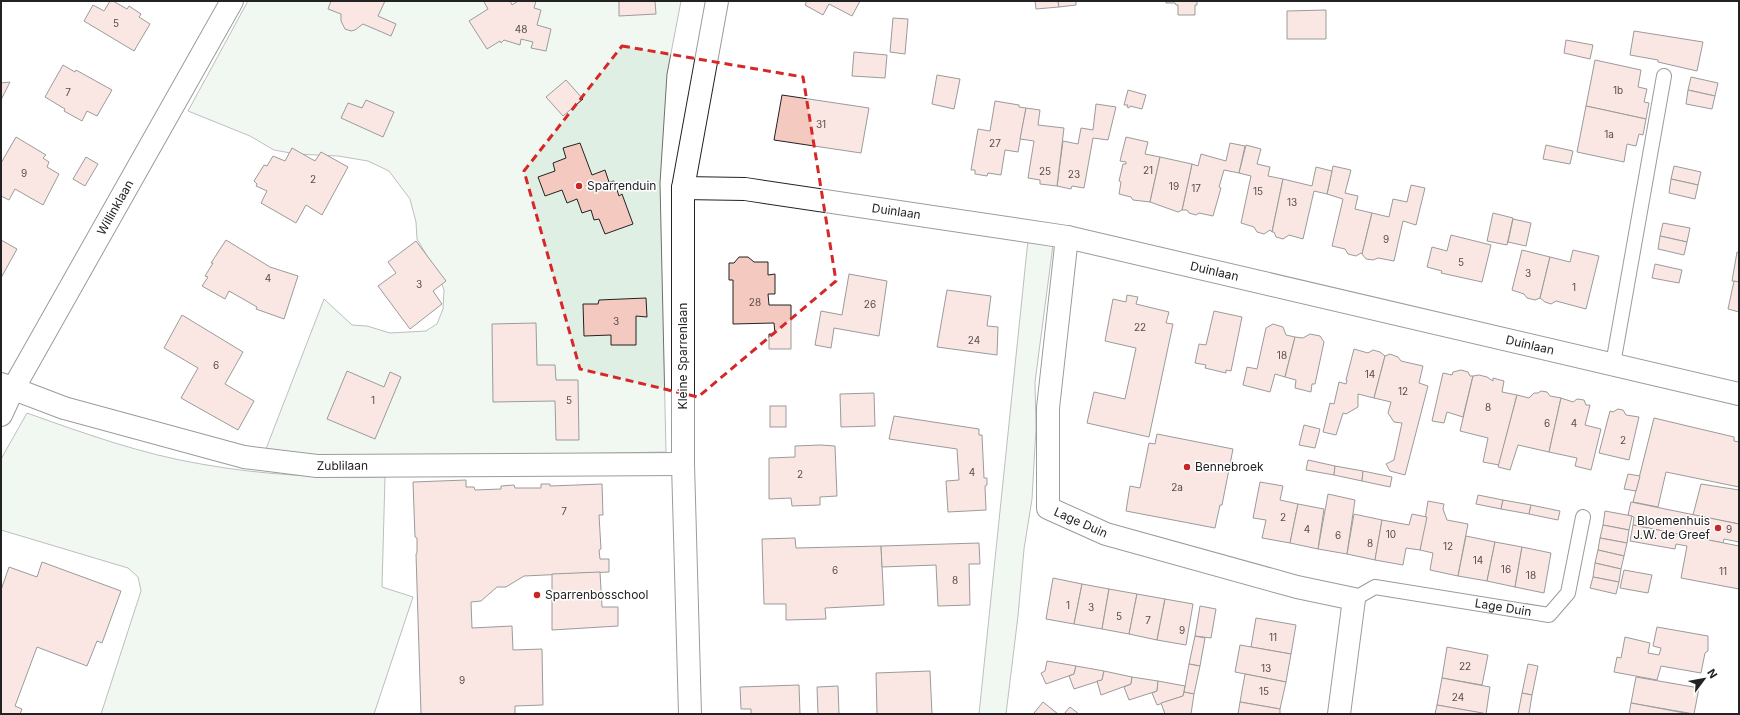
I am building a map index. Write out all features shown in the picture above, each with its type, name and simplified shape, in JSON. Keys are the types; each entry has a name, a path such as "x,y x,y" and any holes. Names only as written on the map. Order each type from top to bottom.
{"street":[{"name":"Willinklaan","path":"1,415 7,387 232,1"},
{"name":"Kleine Sparrenlaan","path":"690,714 683,464 683,188 717,1"},
{"name":"Duinlaan","path":"683,188 745,189 1066,237 1739,394"},
{"name":"Lage Duin","path":"1066,237 1048,408 1048,508 1106,534 1297,587 1354,599"},
{"name":"Zublilaan","path":"7,387 64,408 244,457 317,466 683,464"},
{"path":"1339,714 1354,599"}],"lane":[{"path":"1613,364 1664,76"},
{"name":"Lage Duin","path":"1354,599 1375,587 1549,615 1568,593 1583,517"}],"highlighted area":[{"path":"622,46 803,77 836,281 698,397 580,369 524,171"}],"green space":[{"path":"248,1 681,1 667,74 660,183 666,452 290,459 264,454 324,299 352,325 367,326 390,333 426,331 437,324 443,309 444,290 439,276 417,239 416,222 410,199 389,171 368,161 338,156 296,154 274,150 250,136 188,111"},
{"path":"1028,240 1053,245 1035,382 1036,428 1032,499 1024,549 1018,616 1006,714 979,714"},
{"path":"27,413 134,449 201,464 247,471 293,475 385,477 382,587 413,597 374,714 101,714 141,591 138,577 128,568 1,530 1,459"}],"building":[{"path":"110,1 113,1 127,9 129,6 141,14 139,17 150,24 134,51 84,21 93,5 104,11"},
{"path":"331,1 385,1 378,16 396,24 391,36 363,24 355,30 351,31 345,29 341,21 341,14 328,9"},
{"path":"510,1 512,5 518,1 536,1 534,8 541,10 537,25 551,29 546,51 531,48 533,42 521,39 520,45 504,40 501,43 500,41 487,49 469,21 488,9 484,2"},
{"path":"619,1 655,1 656,14 619,16"},
{"path":"807,1 860,1 852,16 829,4 823,15 805,5"},
{"path":"1035,1 1058,1 1059,7 1036,9"},
{"path":"1058,1 1076,1 1076,5 1059,7"},
{"path":"1166,1 1197,1 1197,5 1195,5 1195,15 1178,15 1178,5 1175,3 1166,3"},
{"path":"1326,10 1326,39 1287,39 1287,11"},
{"path":"893,18 908,19 905,54 890,52"},
{"path":"1634,31 1703,42 1697,71 1658,62 1658,60 1630,55"},
{"path":"1566,40 1593,45 1590,59 1564,53"},
{"path":"854,52 887,55 885,78 852,76"},
{"path":"1595,60 1641,70 1638,87 1647,89 1644,102 1649,103 1646,119 1586,106"},
{"path":"63,65 75,72 76,70 112,90 97,116 87,111 82,121 64,111 65,109 45,97"},
{"path":"937,75 960,79 954,109 932,104"},
{"path":"1691,77 1718,83 1715,96 1688,90"},
{"path":"566,80 583,99 563,116 546,97"},
{"path":"10,82 1,100 1,83"},
{"path":"1128,90 1146,95 1142,109 1130,106 1129,108 1127,107 1128,105 1124,105"},
{"path":"1688,90 1715,96 1712,109 1686,104"},
{"path":"782,95 869,108 861,153 774,140"},
{"path":"366,100 394,112 383,137 341,118 348,103 362,108"},
{"path":"995,101 1019,105 1019,107 1026,108 1018,152 1005,150 1001,175 988,173 987,176 975,174 975,170 971,170 978,129 990,131"},
{"path":"1096,104 1116,107 1108,140 1093,138 1084,188 1072,186 1071,189 1057,186 1063,141 1078,144 1081,128 1093,130"},
{"path":"1586,106 1646,119 1643,135 1639,134 1636,146 1627,144 1624,162 1577,152"},
{"path":"1026,108 1040,110 1038,125 1064,128 1057,186 1040,184 1040,180 1028,178 1034,141 1020,139"},
{"path":"16,137 46,155 43,158 49,162 47,167 59,174 43,205 15,189 9,200 1,196 1,163"},
{"path":"1126,137 1148,142 1145,154 1160,157 1150,202 1133,200 1131,197 1119,194 1121,182 1119,181 1123,164 1126,164 1126,162 1120,161"},
{"name":"Sparrenduin","path":"580,143 592,175 605,170 609,182 614,181 619,196 622,194 633,224 605,234 599,219 594,220 591,210 582,213 577,199 567,203 562,190 545,196 538,177 555,171 553,163 566,158 563,148"},
{"path":"1230,143 1245,146 1239,173 1224,170 1219,187 1221,188 1213,216 1199,213 1196,215 1189,213 1187,210 1182,210 1192,164 1198,166 1201,154 1226,161"},
{"path":"1246,145 1261,149 1257,164 1270,167 1268,176 1283,179 1272,232 1270,230 1264,234 1257,232 1254,227 1241,223 1251,176 1239,173"},
{"path":"1546,145 1573,151 1570,164 1543,159"},
{"path":"292,148 315,161 321,152 348,167 322,215 306,205 296,223 261,203 267,191 256,186 257,184 254,181 264,165 267,166 273,156 285,161"},
{"path":"86,157 98,164 85,186 73,179"},
{"path":"1160,157 1192,164 1182,210 1178,212 1150,202"},
{"path":"1333,166 1351,170 1345,193 1358,196 1355,209 1372,213 1362,254 1361,253 1356,256 1348,254 1345,249 1332,246 1343,199 1327,194"},
{"path":"1674,166 1701,172 1698,185 1671,179"},
{"path":"1316,167 1332,171 1327,194 1314,191 1303,239 1289,235 1283,239 1276,237 1274,232 1272,232 1283,179 1312,186"},
{"path":"1671,179 1698,185 1695,199 1669,193"},
{"path":"1411,185 1425,188 1416,225 1403,221 1394,261 1378,258 1373,260 1366,259 1362,254 1372,213 1389,217 1393,199 1407,202"},
{"path":"1493,213 1513,218 1507,245 1487,241"},
{"path":"1513,219 1531,223 1526,246 1508,242"},
{"path":"1663,223 1690,228 1687,242 1660,236"},
{"path":"1451,235 1491,245 1482,282 1441,273 1442,271 1427,267 1432,247 1447,251"},
{"path":"1660,236 1687,242 1684,255 1658,249"},
{"path":"1,240 17,249 1,278"},
{"path":"226,240 270,267 298,276 284,319 256,309 257,307 229,291 225,299 202,286 208,277 205,276 213,263 211,263"},
{"path":"416,241 446,281 433,291 442,304 410,329 378,286 396,273 388,262"},
{"path":"1522,250 1550,257 1540,298 1535,300 1527,298 1524,294 1512,290"},
{"path":"1573,250 1599,256 1586,309 1556,301 1551,304 1540,298 1550,257 1570,262"},
{"path":"1737,252 1739,253 1739,282 1732,281"},
{"path":"739,257 748,257 754,262 768,262 768,275 775,274 775,294 768,294 769,305 791,305 791,349 769,349 769,334 775,334 774,323 733,324 733,280 729,280 729,263 734,263"},
{"path":"1655,264 1682,270 1679,283 1652,278"},
{"path":"849,274 887,281 879,336 834,328 831,348 815,345 821,311 842,315"},
{"path":"1734,281 1739,282 1739,312 1728,309"},
{"path":"947,290 991,296 987,326 998,327 997,355 937,347"},
{"path":"1127,295 1138,297 1136,304 1169,312 1166,323 1173,324 1149,437 1087,423 1094,392 1125,399 1136,348 1105,341 1113,299 1126,302"},
{"path":"646,298 647,317 636,316 636,345 611,345 611,335 584,336 583,304 598,304 599,300"},
{"path":"1214,311 1242,317 1231,371 1226,370 1226,373 1205,368 1206,365 1195,363 1199,344 1206,345"},
{"path":"182,315 243,352 225,384 254,401 238,430 181,398 198,368 164,348"},
{"path":"536,323 537,365 555,365 556,380 578,380 579,440 556,440 555,401 493,402 492,324"},
{"path":"1273,324 1283,327 1286,335 1295,337 1285,377 1275,374 1270,392 1243,385 1247,367 1257,369 1266,328"},
{"path":"1310,334 1320,336 1324,342 1315,384 1312,384 1311,392 1295,388 1296,380 1285,377 1295,337 1303,338"},
{"path":"1354,349 1368,353 1373,350 1380,352 1385,356 1374,398 1358,394 1358,407 1346,414 1343,413 1336,435 1323,432 1330,403 1334,404 1339,382 1346,384"},
{"path":"1390,354 1398,357 1401,361 1423,366 1419,383 1428,386 1405,475 1390,471 1386,464 1394,460 1402,423 1394,422 1388,413 1391,402 1374,398 1385,356"},
{"path":"1461,370 1468,372 1470,376 1473,376 1463,417 1447,412 1444,423 1432,421 1443,373 1452,375 1453,372"},
{"path":"347,371 384,387 390,372 401,377 375,439 327,419"},
{"path":"1479,375 1487,377 1493,381 1493,378 1504,381 1502,392 1517,395 1499,465 1483,462 1488,438 1460,431 1473,376"},
{"path":"1541,391 1547,392 1550,396 1561,398 1549,452 1518,445 1510,470 1498,467 1517,395 1529,398 1534,393"},
{"path":"874,393 875,426 841,427 840,394"},
{"path":"1561,398 1573,402 1577,399 1584,400 1586,405 1590,405 1585,425 1601,429 1591,470 1575,466 1577,458 1549,452"},
{"path":"770,406 786,406 786,427 770,427"},
{"path":"1618,409 1623,410 1626,415 1639,417 1629,460 1599,453 1610,411 1613,412"},
{"path":"894,416 979,429 979,435 982,435 984,478 987,478 987,485 985,486 986,510 948,512 946,481 959,480 957,449 889,439"},
{"path":"1654,418 1734,437 1734,441 1739,442 1739,487 1666,472 1658,507 1633,502"},
{"path":"1304,425 1320,429 1315,448 1299,445"},
{"name":"Bennebroek","path":"1157,434 1233,449 1222,505 1220,505 1215,528 1126,511 1130,486 1140,488 1149,443 1155,444"},
{"path":"795,446 835,446 837,496 820,497 820,505 792,506 791,498 769,499 769,458 795,457"},
{"path":"1308,460 1335,466 1334,475 1306,470"},
{"path":"1335,466 1363,471 1362,481 1334,475"},
{"path":"1363,471 1392,477 1390,487 1362,481"},
{"path":"1628,474 1640,476 1636,491 1624,489"},
{"path":"466,480 466,487 474,487 475,490 501,489 501,486 514,485 515,488 541,488 541,484 550,484 550,486 602,484 603,515 599,515 601,549 599,550 600,559 609,559 609,572 524,576 506,587 497,587 481,601 471,602 472,628 512,626 513,650 542,649 543,705 515,706 515,714 421,714 416,554 417,538 415,537 413,482"},
{"path":"1260,482 1283,486 1280,500 1298,504 1290,543 1262,538 1266,520 1253,518"},
{"path":"1701,484 1739,490 1739,524 1693,515"},
{"path":"1328,494 1355,500 1347,554 1318,549"},
{"path":"1478,495 1503,500 1501,509 1476,504"},
{"path":"1503,500 1531,505 1529,514 1501,509"},
{"path":"1428,501 1444,504 1443,509 1447,520 1468,524 1458,576 1430,570 1433,553 1420,550"},
{"path":"1631,502 1739,524 1739,542 1724,539 1723,543 1633,525 1634,517 1628,515"},
{"path":"1298,504 1324,509 1318,549 1290,543"},
{"path":"1531,505 1560,511 1558,520 1529,514"},
{"path":"1605,511 1632,516 1629,530 1603,525"},
{"path":"1354,514 1382,520 1375,560 1347,554"},
{"path":"1412,514 1427,517 1420,550 1406,548 1403,565 1375,560 1382,520 1409,525"},
{"path":"1603,525 1629,530 1627,543 1600,538"},
{"path":"1633,525 1739,546 1739,589 1681,578 1687,546 1676,544 1675,549 1630,541"},
{"path":"1466,536 1495,542 1487,581 1458,576"},
{"path":"795,538 796,548 881,546 884,605 825,608 826,619 786,620 786,604 764,604 762,539"},
{"path":"1600,538 1627,543 1624,556 1598,550"},
{"path":"1495,542 1522,547 1515,587 1487,581"},
{"path":"979,543 980,564 969,564 970,605 938,606 936,565 882,567 881,546"},
{"path":"1522,547 1551,553 1544,593 1515,587"},
{"path":"1598,550 1624,556 1621,569 1595,563"},
{"path":"42,562 121,591 102,643 97,641 87,666 37,647 15,706 22,709 20,714 1,714 1,590 9,567 37,577"},
{"path":"1595,563 1621,569 1619,582 1593,577"},
{"path":"1624,570 1652,575 1648,593 1620,588"},
{"path":"600,572 602,607 618,607 618,626 552,630 552,574"},
{"path":"1593,577 1619,582 1616,594 1590,588"},
{"path":"1053,578 1082,584 1074,624 1046,619"},
{"path":"1082,584 1109,589 1102,629 1074,624"},
{"path":"1109,589 1137,594 1129,634 1102,629"},
{"path":"1137,594 1165,599 1157,640 1129,634"},
{"path":"1165,599 1193,604 1186,645 1157,640"},
{"path":"1200,606 1216,609 1211,638 1195,636"},
{"path":"1256,618 1296,625 1291,654 1251,647"},
{"path":"1657,627 1708,636 1708,651 1705,653 1701,673 1661,666 1657,680 1614,672 1617,657 1621,658 1625,637 1650,643 1648,653 1659,655 1661,648 1653,646"},
{"path":"1195,636 1205,638 1200,666 1189,664"},
{"path":"1240,645 1291,654 1286,682 1235,672"},
{"path":"1447,647 1488,655 1482,685 1442,678"},
{"path":"1047,661 1076,666 1074,674 1046,684 1041,673 1045,671"},
{"path":"1189,664 1200,666 1194,694 1184,692"},
{"path":"1528,664 1538,666 1532,695 1522,693"},
{"path":"1076,666 1104,671 1102,680 1074,689 1069,676 1074,674"},
{"path":"930,671 932,714 877,714 876,673"},
{"path":"1104,671 1132,677 1131,684 1101,695 1097,681 1102,680"},
{"path":"1245,674 1286,682 1280,709 1240,702"},
{"path":"1132,677 1158,681 1157,691 1129,700 1124,687 1131,684"},
{"path":"1636,677 1699,688 1694,714 1631,703"},
{"path":"1442,678 1490,687 1486,714 1437,705"},
{"path":"1158,681 1185,686 1183,696 1157,705 1152,693 1157,691"},
{"path":"799,685 800,714 751,714 751,709 741,709 740,687"},
{"path":"838,686 839,714 818,714 817,687"},
{"path":"1184,692 1194,694 1191,714 1165,714 1161,703 1183,696"},
{"path":"1522,693 1532,695 1529,714 1518,714"},
{"path":"1043,702 1058,714 1034,713"},
{"path":"1240,702 1280,709 1280,714 1238,714"},
{"path":"1631,703 1690,714 1629,714"},
{"path":"1437,705 1477,712 1487,714 1435,714"},
{"path":"1070,707 1079,714 1064,714"}],"place":[{"name":"Sparrenduin","path":"579,186"},
{"name":"Bennebroek","path":"1187,467"},
{"name":"Bloemenhuis J.W. de Greef","path":"1718,528"},
{"name":"Sparrenbosschool","path":"537,595"}]}
